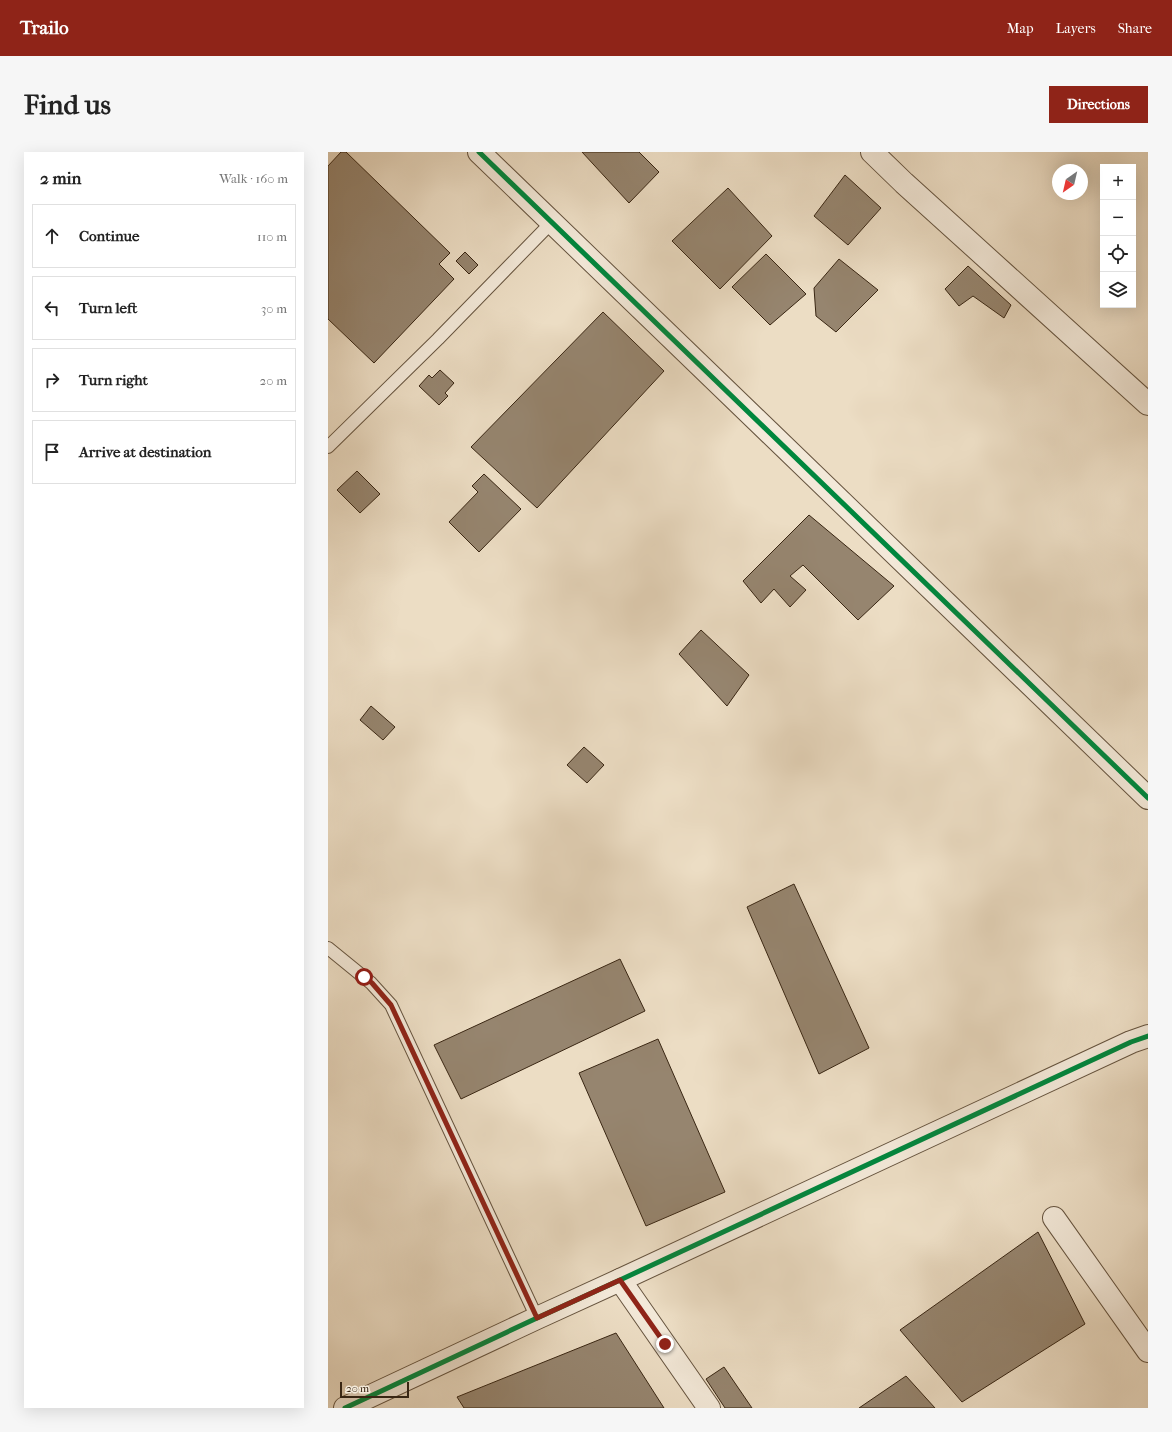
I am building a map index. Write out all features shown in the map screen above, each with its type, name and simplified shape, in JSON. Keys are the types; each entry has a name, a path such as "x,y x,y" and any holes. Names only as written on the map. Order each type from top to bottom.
{"street":[{"path":"479,152 1148,798"},
{"path":"872,152 904,183 1148,404"},
{"path":"345,1408 1131,1042 1148,1036"},
{"path":"1054,1218 1148,1351"},
{"path":"620,1280 709,1408"}],"lane":[{"path":"328,447 438,339 552,222"},
{"path":"328,948 372,983 391,1005 537,1318"}],"building":[{"path":"341,152 346,152 450,253 439,264 454,279 374,363 328,319 328,166"},
{"path":"582,152 639,152 659,172 629,203"},
{"path":"845,175 881,208 848,245 814,216"},
{"path":"728,188 772,236 720,289 672,241"},
{"path":"465,252 478,265 469,274 456,261"},
{"path":"766,254 806,294 770,325 732,287"},
{"path":"839,259 878,290 836,332 816,316 814,288"},
{"path":"968,266 1011,305 1004,318 973,296 959,306 945,289"},
{"path":"603,312 664,371 537,508 471,447"},
{"path":"440,370 454,383 445,393 448,396 439,405 419,386 429,375 432,378"},
{"path":"357,471 380,494 360,513 337,490"},
{"path":"484,474 521,509 479,552 449,522 478,492 472,486"},
{"path":"809,515 894,586 858,620 803,565 790,576 806,590 790,607 774,589 761,603 743,581"},
{"path":"701,630 749,675 727,706 679,654"},
{"path":"371,706 395,727 383,740 360,720"},
{"path":"584,747 604,765 587,783 567,765"},
{"path":"794,884 869,1048 819,1074 747,907"},
{"path":"620,959 645,1011 461,1099 434,1045"},
{"path":"658,1039 725,1192 646,1226 579,1073"},
{"path":"1038,1232 1085,1324 962,1402 900,1330"},
{"path":"616,1333 664,1408 464,1408 457,1397"},
{"path":"724,1367 752,1408 725,1408 706,1379"},
{"path":"906,1376 935,1408 859,1408"}],"cycle path":[{"path":"479,152 1148,798"},
{"path":"345,1408 1131,1042 1148,1036"}],"route":[{"path":"364,977 372,983 391,1005 537,1318 620,1280 665,1344"}]}
